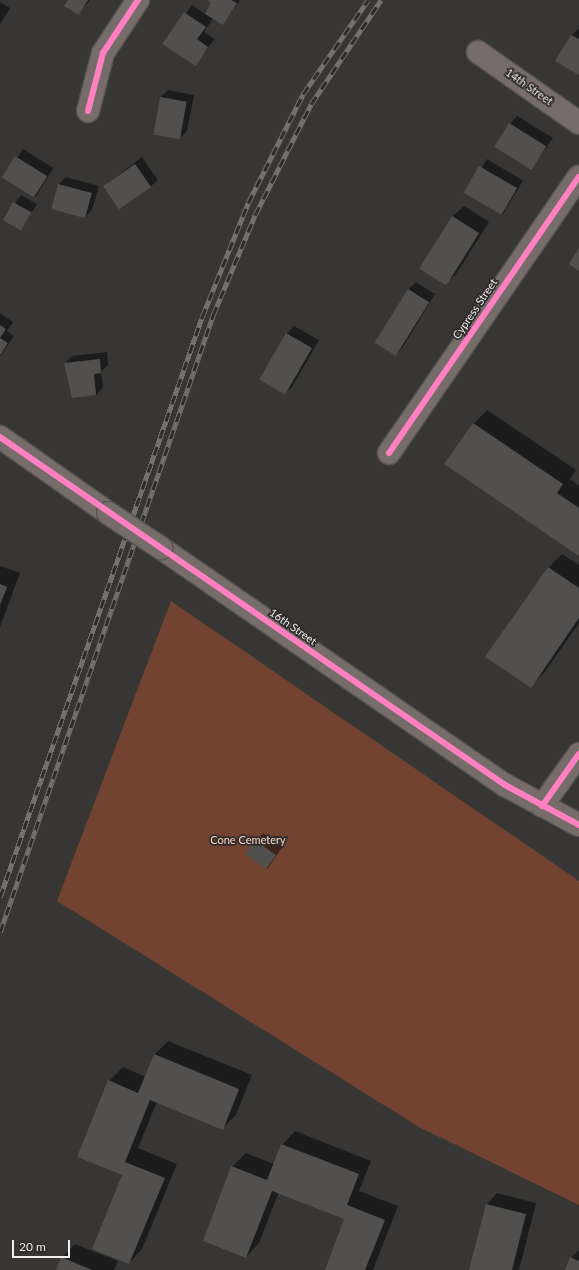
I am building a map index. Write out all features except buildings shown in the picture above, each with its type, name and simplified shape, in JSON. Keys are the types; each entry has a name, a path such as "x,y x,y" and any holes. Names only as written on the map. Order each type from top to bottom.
{"street":[{"path":"88,111 103,53 138,0"},
{"name":"14th Street","path":"478,52 579,123"},
{"name":"Cypress Street","path":"389,453 579,177"},
{"name":"16th Street","path":"0,437 108,513 499,781 579,825"},
{"path":"542,806 579,754"}],"green space":[{"name":"Cone Cemetery","path":"171,601 579,881 579,1205 419,1127 57,901"}],"railway":[{"path":"0,897 202,317 248,203 303,94 368,0"},
{"path":"0,932 213,315 255,215 311,104 381,0"}],"cycle path":[{"path":"88,111 103,53 138,0"},
{"path":"389,453 579,177"},
{"path":"0,437 505,785 579,825"},
{"path":"542,806 579,754"}]}
